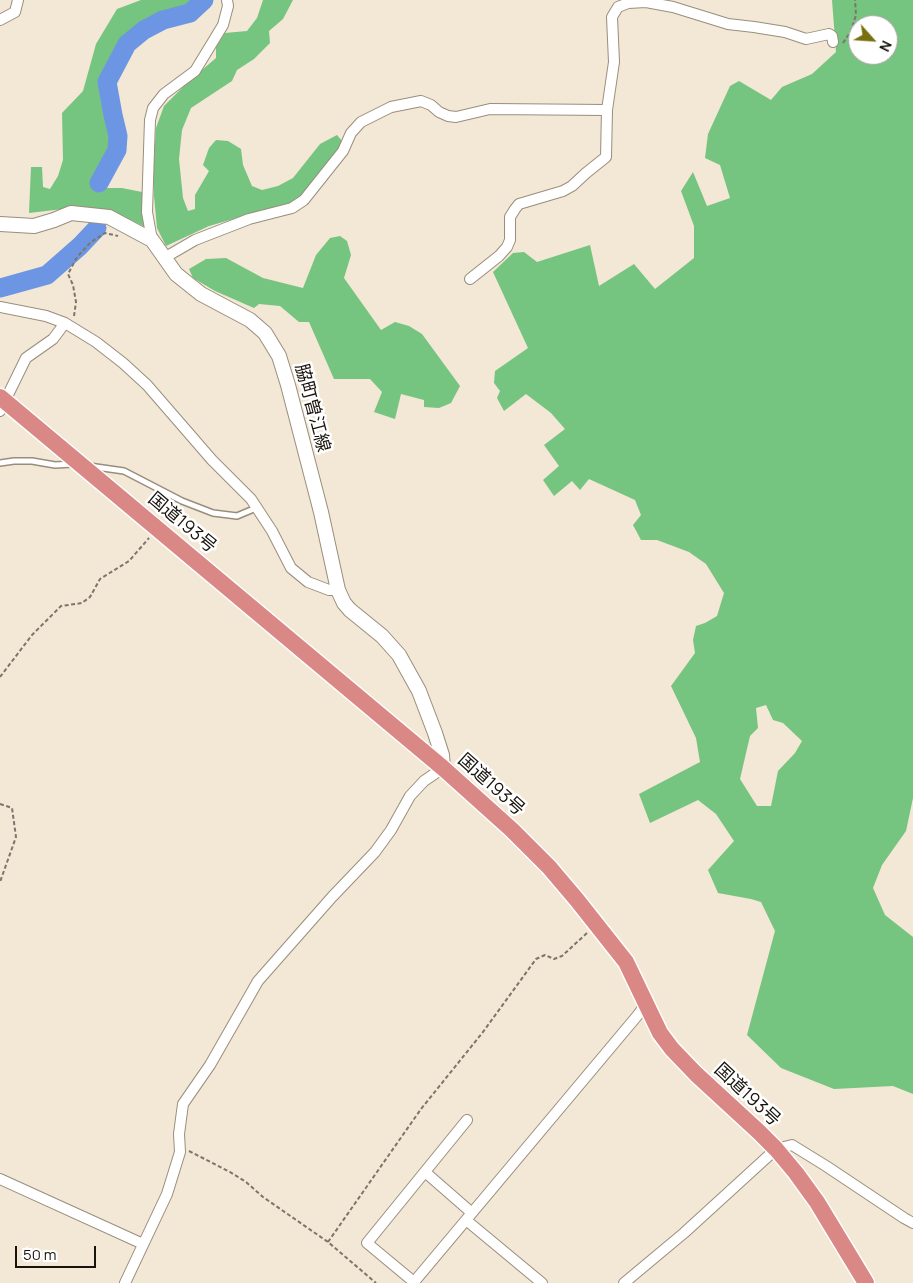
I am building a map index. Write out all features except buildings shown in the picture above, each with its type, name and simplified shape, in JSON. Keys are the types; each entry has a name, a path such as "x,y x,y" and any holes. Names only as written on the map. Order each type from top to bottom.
{"highway":[{"name":"国道193号","path":"1,403 80,464 443,768 550,867 626,962 660,1033 672,1049 696,1074 759,1132 796,1173 817,1202 866,1283"}],"main road":[{"name":"脇町曽江線","path":"0,224 34,226 71,213 109,217 152,240 176,274 201,294 250,320 264,333 279,356 291,394 338,590 344,603 350,610 382,636 399,655 418,691 435,733 442,755 443,768"}],"street":[{"path":"0,20 15,12 18,0"},
{"path":"152,240 147,212 150,120 154,108 164,94 195,71 223,26 228,6 227,0"},
{"path":"470,279 499,256 507,247 510,240 510,217 519,204 563,191 572,186 586,172 606,157 608,110 614,62 612,17 618,7 628,3 646,2 673,7 728,24 785,32 806,39 829,34 832,36 833,42"},
{"path":"164,258 195,240 249,218 292,208 304,200 343,151 351,133 361,122 391,107 421,101 431,105 439,112 456,117 490,109 608,110"},
{"path":"0,307 46,316 69,326 96,342 123,363 147,385 212,460 251,499 272,531 291,568 308,582 329,590 338,590"},
{"path":"1,403 26,358 69,326"},
{"path":"124,1283 167,1194 180,1152 179,1134 183,1104 210,1065 258,981 332,897 376,852 410,796 424,781 443,768"},
{"path":"467,1120 367,1243 414,1282 646,1004"},
{"path":"624,1283 684,1233 776,1150 792,1145 913,1223"},
{"path":"425,1172 469,1217 542,1283"},
{"path":"0,1178 143,1244"}],"lane":[{"path":"0,464 14,461 32,461 55,466 80,464 124,471 182,501 213,513 237,516 257,508"}],"path":[{"path":"833,42 838,44 844,42 851,31 856,15 855,0"},
{"path":"69,326 76,302 68,274 77,257 90,242 105,233 121,237"},
{"path":"0,676 32,635 61,606 82,603 90,597 100,579 129,561 182,501"},
{"path":"0,804 12,808 16,837 0,882"},
{"path":"328,1242 422,1109 483,1032 536,959 544,955 554,959 562,956 596,924"},
{"path":"180,1152 188,1151 246,1182 262,1197 328,1242 376,1283"}],"green space":[{"path":"141,0 197,0 180,11 149,21 104,77 104,91 113,136 111,151 91,188 122,188 142,192 145,227 111,210 80,207 29,213 31,167 42,167 43,187 50,189 58,176 63,160 62,113 83,91 96,44 117,9"},
{"path":"263,0 293,0 283,19 269,31 270,43 254,59 237,70 232,81 191,108 182,130 179,159 183,198 188,211 195,209 195,195 209,171 203,165 209,148 216,140 228,141 241,149 243,165 252,186 262,190 278,186 293,178 320,144 337,135 343,142 308,190 296,201 209,226 166,246 157,228 154,196 156,128 164,106 216,58 216,47 225,33 247,31 257,18"},
{"path":"832,0 913,0 913,798 906,831 882,865 873,888 885,915 913,937 913,1094 893,1086 834,1089 781,1068 747,1035 775,931 761,902 718,893 708,870 734,841 716,814 698,800 650,823 639,794 700,762 696,738 671,686 695,653 693,640 696,626 717,616 724,593 706,564 689,552 657,540 641,540 633,525 641,515 635,500 589,479 580,490 572,481 554,496 543,480 559,466 544,445 565,429 551,413 526,394 504,411 497,398 500,391 494,383 495,371 528,348 493,272 513,253 524,252 537,262 590,245 599,286 634,264 655,289 694,258 694,226 681,191 693,172 707,206 730,198 720,165 705,158 708,134 730,86 739,81 771,100 782,87 812,74 836,52","holes":["766,705 773,720 783,723 802,741 795,753 778,771 771,806 757,806 740,779 750,736 758,728 756,708"]},
{"path":"340,236 347,241 351,255 344,278 381,330 395,322 409,326 422,334 460,386 451,403 439,408 424,407 424,400 401,394 395,419 374,412 382,392 370,379 334,379 309,322 299,322 280,306 259,304 254,308 215,291 193,278 189,269 206,259 226,258 263,278 303,288 316,255 330,238"}],"waterway":[{"path":"99,183 117,150 118,136 107,82 127,44 144,30 163,20 190,13 204,0"},
{"path":"0,288 47,275 97,228"}]}
